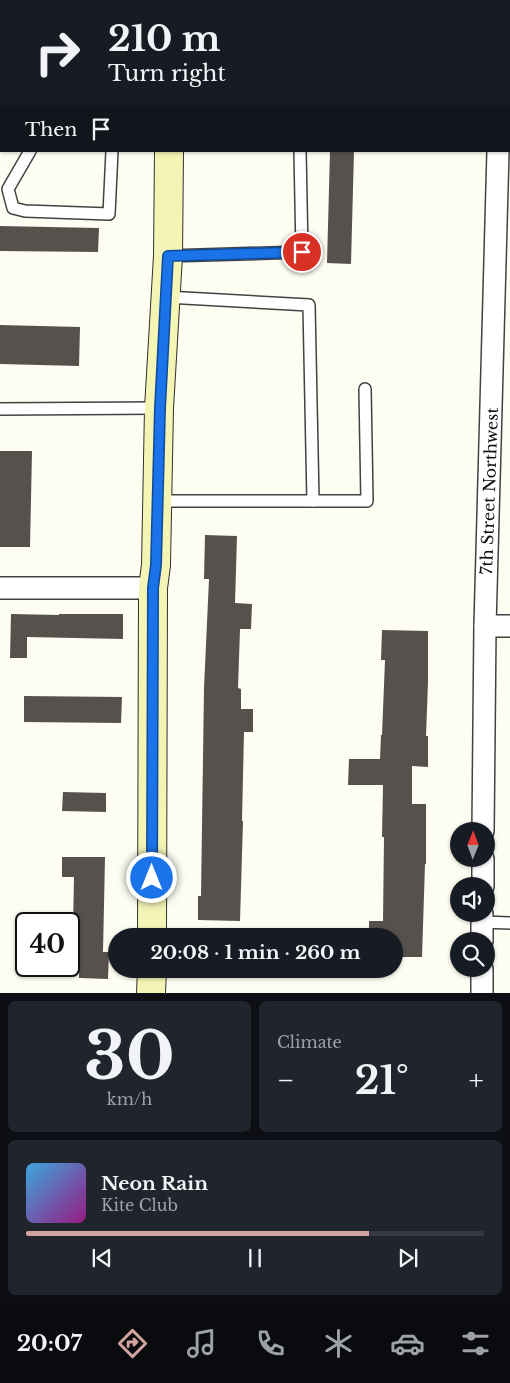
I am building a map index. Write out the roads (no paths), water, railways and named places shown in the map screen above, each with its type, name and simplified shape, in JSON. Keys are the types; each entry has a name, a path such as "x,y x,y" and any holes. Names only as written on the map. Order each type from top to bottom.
{"street":[{"path":"152,928 153,588 156,565 160,408 168,256 169,152"},
{"name":"7th Street Northwest","path":"483,822 485,626 498,152"},
{"path":"0,588 153,588"},
{"path":"485,626 510,626"},
{"path":"482,977 482,993"},
{"path":"152,978 152,993"}],"lane":[{"path":"29,152 8,189 13,208 25,212 109,214 112,152"},
{"path":"168,256 302,252 300,152"},
{"path":"166,297 308,305 313,501"},
{"path":"158,501 367,501 365,389"},
{"path":"0,410 160,408"},
{"path":"482,926 510,923"}]}
